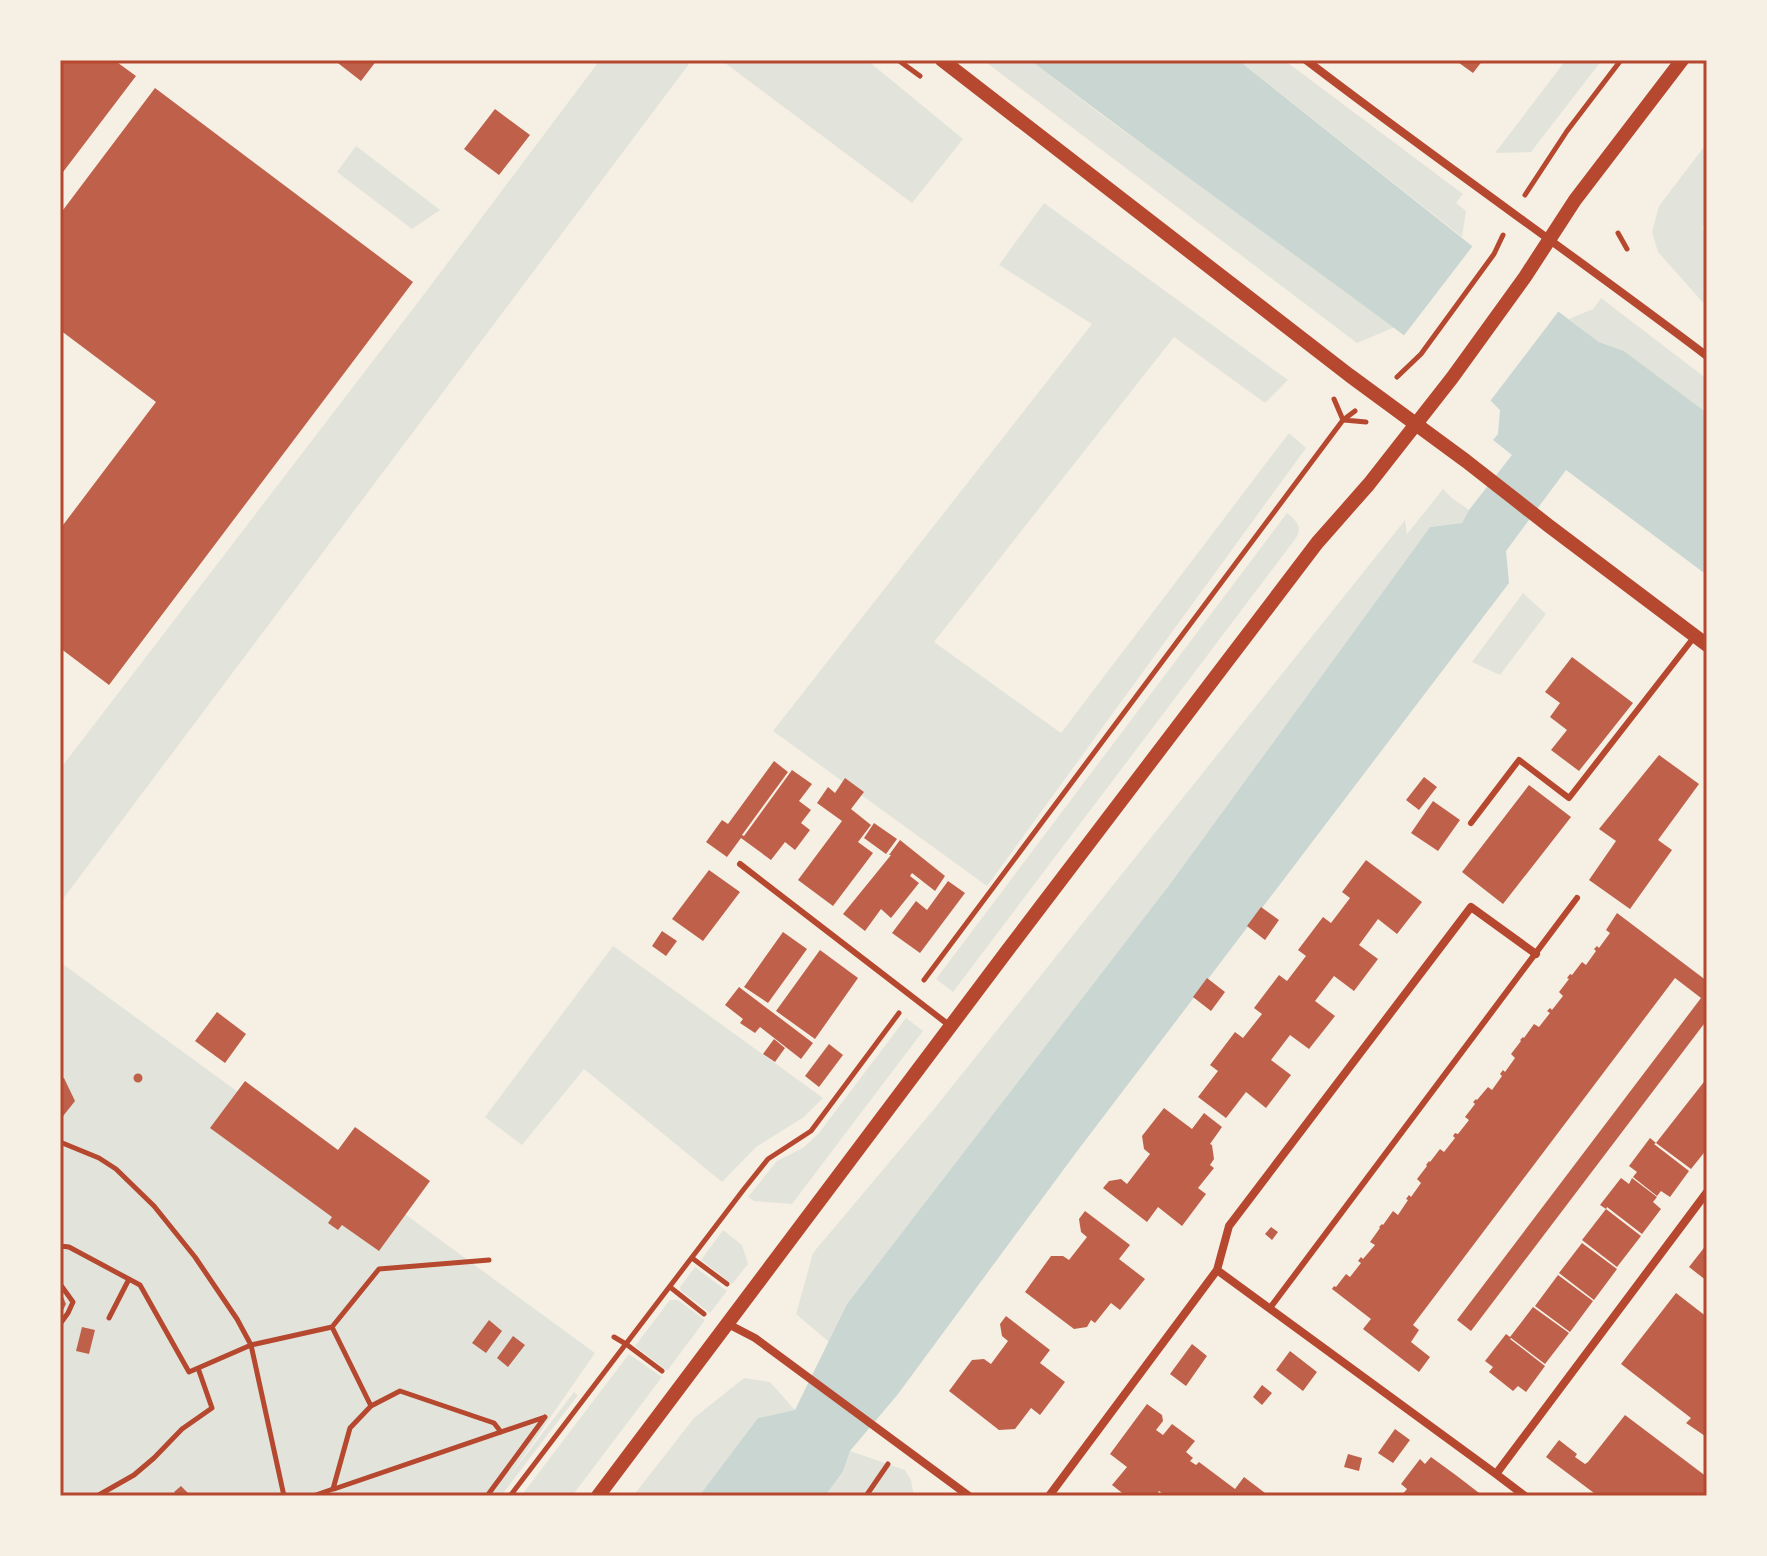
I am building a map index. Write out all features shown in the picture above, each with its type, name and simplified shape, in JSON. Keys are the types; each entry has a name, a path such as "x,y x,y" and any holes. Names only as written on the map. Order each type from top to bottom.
{"street":[{"path":"942,60 1701,641"},
{"path":"1306,60 1707,356"},
{"path":"598,1496 1317,543 1369,484 1452,378 1525,277 1575,200 1682,60"},
{"path":"1049,1496 1217,1270 1229,1226 1471,907 1536,954"},
{"path":"1496,1474 1707,1192"},
{"path":"1217,1270 1525,1496"},
{"path":"728,1324 755,1338 969,1496"},
{"path":"948,1496 956,1486"}],"lane":[{"path":"1471,823 1519,760 1569,798 1701,641"},
{"path":"740,864 951,1026"},
{"path":"1270,1308 1577,898"}],"path":[{"path":"1513,214 1567,131 1621,60"},
{"path":"1618,233 1627,249"},
{"path":"1421,354 1494,254"},
{"path":"510,1496 768,1159 811,1131 1343,420"},
{"path":"60,1142 99,1158 116,1169 154,1206 195,1257 237,1319 251,1345 284,1496"},
{"path":"60,1246 69,1247 140,1285 189,1372 251,1345 332,1327 379,1269 489,1260"},
{"path":"692,1258 747,1299"},
{"path":"109,1318 129,1279"},
{"path":"60,1284 73,1302 60,1324"},
{"path":"670,1287 707,1316 728,1324"},
{"path":"332,1327 371,1406"},
{"path":"614,1337 665,1373"},
{"path":"97,1496 134,1475 182,1429 212,1408 198,1368"},
{"path":"333,1489 350,1428 371,1406 400,1391 494,1423 501,1432"},
{"path":"313,1496 545,1417 487,1496"},
{"path":"866,1496 902,1446"}],"shaded area":[{"path":"600,60 692,60 60,903 60,769"},
{"path":"721,60 867,60 963,139 912,203"},
{"path":"983,60 1030,60 1395,327 1357,343"},
{"path":"1030,60 1238,60 1559,312 1599,342 1624,351 1707,413 1707,575 1566,470 1506,551 1509,583 1075,1154 898,1394 850,1451 843,1472 825,1496 699,1496 758,1418 795,1410 847,1304 1170,884 1430,527 1462,523 1512,455 1493,440 1498,434 1500,410 1491,401"},
{"path":"1238,60 1284,60 1463,194 1456,203 1466,211 1462,237"},
{"path":"1566,60 1602,60 1531,152 1495,153"},
{"path":"1707,143 1707,221 1702,229 1707,233 1707,307 1658,252 1652,232 1659,206"},
{"path":"356,146 440,210 412,229 337,172"},
{"path":"1044,203 1288,380 1265,403 1174,337 934,642 1061,733 1289,433 1306,448 987,886 773,731 1092,324 999,265"},
{"path":"1601,298 1707,379 1707,413 1624,351 1599,342 1569,319 1593,309"},
{"path":"1443,489 1469,510 1462,523 1430,527 1170,884 847,1304 829,1342 796,1314 813,1253 934,1109 1405,520 1407,534"},
{"path":"1287,513 1298,524 1296,538 953,992 936,979"},
{"path":"1523,593 1546,614 1500,675 1472,662"},
{"path":"613,946 823,1098 804,1117 756,1147 722,1182 584,1069 522,1145 485,1117"},
{"path":"60,962 595,1353 509,1477 574,1392 578,1395 501,1496 60,1496"},
{"path":"906,1018 923,1031 792,1204 754,1201 748,1197 777,1161 803,1148 819,1133"},
{"path":"723,1230 742,1245 748,1264 732,1284 701,1260"},
{"path":"695,1267 727,1291 710,1313 681,1291 680,1287"},
{"path":"670,1300 678,1300 705,1320 667,1371 635,1346"},
{"path":"629,1354 662,1377 572,1496 521,1496"},
{"path":"744,1378 770,1382 795,1410 758,1418 699,1496 633,1496 694,1418"},
{"path":"850,1451 905,1470 914,1496 825,1496 843,1473"}],"pier":[{"path":"1475,243 1561,308 1488,404 1402,338"}],"building":[{"path":"60,60 114,60 136,76 60,176"},
{"path":"334,60 377,60 361,81"},
{"path":"1455,60 1483,60 1473,73"},
{"path":"155,88 413,282 109,685 60,648 60,529 156,402 60,330 60,214"},
{"path":"495,109 530,135 499,175 464,149"},
{"path":"1572,657 1633,703 1579,771 1551,750 1567,730 1550,717 1560,703 1545,692"},
{"path":"1659,755 1699,784 1658,840 1672,850 1630,909 1589,880 1616,841 1599,829"},
{"path":"774,761 788,772 742,835 792,770 812,784 799,801 811,810 801,823 810,830 795,850 785,842 771,860 741,838 727,857 706,842 722,820 728,824"},
{"path":"1424,777 1437,787 1419,810 1406,800"},
{"path":"845,778 864,792 851,809 871,825 858,842 873,853 833,906 798,880 842,821 817,803 828,787 835,793"},
{"path":"1529,785 1571,817 1503,904 1462,872"},
{"path":"1433,801 1460,820 1438,851 1411,833"},
{"path":"874,823 897,839 886,854 864,838"},
{"path":"900,840 945,876 935,891 912,873 910,876 919,883 891,918 881,909 865,931 843,914"},
{"path":"1366,860 1422,902 1397,934 1378,919 1359,945 1378,959 1354,991 1334,976 1315,1001 1335,1016 1309,1049 1290,1035 1271,1060 1291,1075 1266,1108 1246,1092 1226,1118 1198,1097 1218,1071 1210,1065 1235,1032 1243,1038 1262,1014 1254,1008 1279,975 1287,981 1306,956 1298,950 1323,917 1331,923 1350,898 1342,892"},
{"path":"709,870 740,892 703,941 672,919"},
{"path":"948,881 965,893 920,953 892,933 916,901 927,910"},
{"path":"1261,907 1279,920 1265,940 1247,926"},
{"path":"1617,913 1707,981 1707,1020 1471,1331 1457,1320 1701,998 1675,978 1413,1325 1419,1330 1411,1342 1430,1357 1419,1372 1363,1329 1371,1319 1332,1289 1346,1274 1350,1277 1361,1263 1358,1261 1375,1245 1370,1242 1393,1211 1398,1215 1406,1199 1421,1183 1417,1179 1426,1165 1440,1149 1444,1152 1455,1138 1455,1133 1458,1134 1469,1120 1465,1117 1475,1104 1473,1102 1488,1087 1492,1090 1502,1076 1500,1074 1515,1058 1511,1054 1520,1040 1534,1024 1539,1027 1550,1013 1547,1011 1552,1010 1563,996 1559,992 1567,978 1582,962 1586,965 1596,951 1594,949 1599,948 1610,933 1606,930"},
{"path":"662,931 677,941 666,956 652,946"},
{"path":"783,932 807,949 768,1003 744,987"},
{"path":"820,950 858,978 815,1039 776,1011"},
{"path":"1207,978 1225,992 1211,1011 1193,997"},
{"path":"739,987 813,1043 801,1059 760,1027 755,1033 740,1023 743,1019 725,1005"},
{"path":"217,1012 246,1034 225,1063 195,1041"},
{"path":"774,1039 785,1048 775,1062 763,1054"},
{"path":"829,1044 843,1055 819,1087 805,1076"},
{"path":"138,1073 143,1078 138,1083 133,1078"},
{"path":"60,1078 64,1078 75,1101 60,1120"},
{"path":"1707,1078 1707,1149 1691,1169 1656,1143"},
{"path":"245,1081 338,1150 355,1127 430,1181 379,1251 342,1225 338,1230 328,1223 332,1217 210,1128"},
{"path":"1164,1108 1192,1129 1204,1113 1222,1127 1210,1144 1214,1159 1210,1165 1214,1168 1198,1188 1206,1194 1182,1226 1158,1207 1147,1222 1103,1188 1109,1181 1121,1179 1127,1184 1150,1154 1144,1149 1142,1136"},
{"path":"1650,1138 1689,1171 1670,1197 1661,1191 1657,1196 1633,1177 1637,1172 1629,1166"},
{"path":"1621,1178 1629,1184 1632,1178 1657,1197 1653,1202 1661,1209 1642,1234 1600,1205"},
{"path":"1606,1209 1641,1236 1617,1267 1582,1240"},
{"path":"1085,1211 1130,1245 1119,1259 1145,1279 1120,1310 1111,1303 1095,1323 1091,1320 1087,1327 1074,1329 1025,1292 1051,1256 1063,1256 1069,1260 1087,1237 1081,1232 1079,1219"},
{"path":"1271,1227 1278,1232 1272,1240 1265,1234"},
{"path":"1582,1243 1617,1269 1594,1300 1559,1273"},
{"path":"1707,1244 1707,1281 1689,1267"},
{"path":"1558,1275 1593,1301 1570,1332 1535,1306"},
{"path":"60,1290 66,1304 60,1316"},
{"path":"1676,1293 1707,1317 1705,1436 1686,1423 1691,1418 1621,1364"},
{"path":"1533,1307 1569,1333 1545,1364 1510,1339 1545,1366 1526,1392 1518,1386 1513,1391 1489,1372 1493,1367 1485,1361 1506,1334 1510,1337"},
{"path":"1006,1316 1050,1350 1040,1363 1065,1382 1040,1415 1031,1408 1015,1429 999,1430 949,1391 972,1360 984,1359 991,1364 1008,1341 1002,1336 1000,1324"},
{"path":"489,1320 502,1331 486,1353 472,1343"},
{"path":"82,1327 95,1330 89,1354 76,1351"},
{"path":"513,1336 525,1345 508,1367 497,1358"},
{"path":"1192,1344 1207,1356 1186,1386 1170,1374"},
{"path":"1290,1351 1317,1372 1303,1391 1276,1370"},
{"path":"1262,1385 1272,1393 1262,1405 1253,1397"},
{"path":"1147,1404 1162,1415 1163,1421 1156,1430 1163,1435 1172,1424 1195,1441 1186,1452 1193,1458 1190,1461 1196,1465 1199,1462 1235,1489 1244,1477 1269,1496 1166,1496 1159,1491 1156,1496 1126,1496 1112,1485 1127,1467 1110,1454"},
{"path":"1625,1415 1707,1477 1707,1496 1598,1496 1546,1457 1559,1440 1585,1464"},
{"path":"1395,1429 1410,1440 1393,1463 1378,1453"},
{"path":"1348,1454 1362,1458 1359,1471 1344,1467"},
{"path":"1431,1457 1483,1496 1401,1496 1407,1489 1401,1484 1420,1459 1425,1464"},
{"path":"181,1486 191,1496 179,1496 174,1492"}]}
